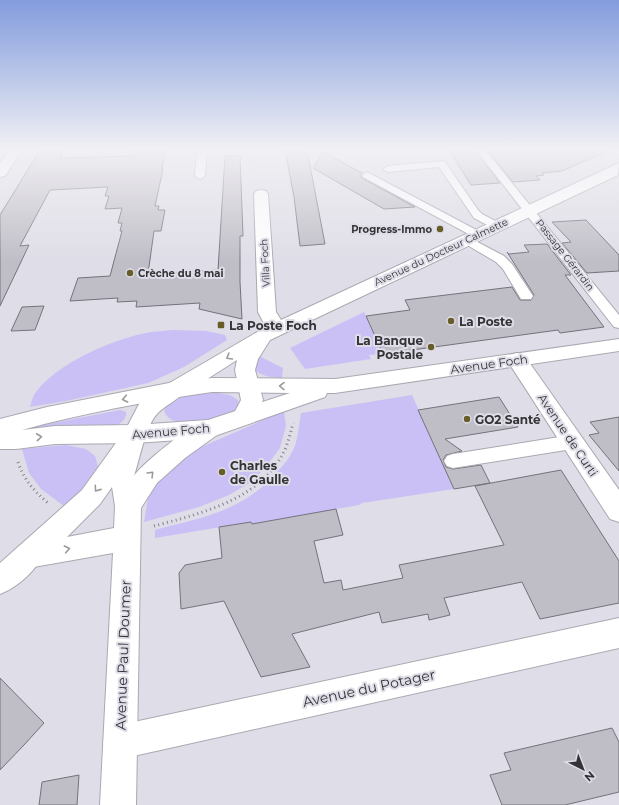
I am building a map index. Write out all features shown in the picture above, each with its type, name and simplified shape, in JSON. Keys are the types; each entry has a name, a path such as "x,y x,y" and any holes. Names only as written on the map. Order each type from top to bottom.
{"street":[{"name":"Avenue du Docteur Calmette","path":"135,434 147,410 174,390 270,332 579,188"},
{"name":"Villa Foch","path":"261,194 267,312 272,322 270,332"},
{"path":"243,417 252,400 245,370 248,358 270,332"},
{"name":"Avenue Foch","path":"0,428 47,415 174,390 212,385 335,386 619,345"},
{"name":"Avenue de Curti","path":"517,360 619,511"},
{"name":"Avenue Foch","path":"0,440 16,440 55,435 135,434 209,429 335,386"},
{"path":"128,506 148,476 177,451 209,429"},
{"path":"0,581 91,497 135,434"},
{"name":"Avenue Paul Doumer","path":"118,805 120,742 139,533 128,506 122,476 135,434"},
{"path":"28,556 139,533"},
{"name":"Avenue du Potager","path":"120,742 619,633"}],"lane":[{"path":"388,188 472,238 500,258 508,267 526,296"},
{"path":"459,188 474,212 478,216 497,226"},
{"name":"Passage Gérardin","path":"510,188 619,324"},
{"path":"453,461 572,442"}],"path":[{"path":"139,533 232,501 254,487 275,466 284,453 291,433 293,421"},
{"path":"17,456 21,474 36,493 52,506"}],"shaded area":[{"path":"364,312 383,354 369,355 371,359 305,369 290,348"},
{"path":"174,330 206,331 225,335 227,340 184,367 148,383 66,401 30,407 34,395 43,384 69,364 85,355 101,347 132,336"},
{"path":"257,355 283,368 282,378 270,377 257,372 254,369"},
{"path":"217,393 230,395 238,400 239,404 235,412 208,420 186,423 176,422 169,418 164,411 168,405 180,398 195,394"},
{"path":"412,395 454,489 362,503 359,505 252,524 251,522 155,538 155,530 205,516 236,505 264,485 282,466 293,450 297,438 301,413"},
{"path":"120,410 126,412 126,415 123,421 114,427 26,430 27,428"},
{"path":"284,411 286,426 280,448 266,467 251,482 229,495 199,507 144,522 149,492 175,461 199,448"},
{"path":"66,445 86,449 95,456 98,466 96,477 68,509 41,489 29,473 22,449"}],"building":[{"path":"17,188 97,188 50,190 20,246 29,245 0,306 0,215"},
{"path":"108,188 159,188 155,206 159,206 158,210 165,210 161,231 154,231 148,274 218,270 223,188 241,188 243,236 240,236 240,282 242,319 199,309 200,303 136,307 137,301 117,302 118,298 70,301 78,278 110,276 122,231 120,231 122,223 118,223 122,208 105,209 109,196 105,196"},
{"path":"292,188 314,188 325,244 300,246"},
{"path":"347,188 379,188 415,207 384,209"},
{"path":"586,220 619,255 619,271 587,273 562,243 571,242 552,222"},
{"name":"La Poste","path":"547,244 571,275 565,275 604,327 560,333 558,330 383,354 366,316 410,310 405,300 512,287 520,300 531,300 534,295 507,252 509,254 529,252 524,245"},
{"path":"44,306 35,330 11,331 22,307"},
{"name":"GO2 Santé","path":"499,397 518,427 445,439 462,451 446,455 443,460 446,467 453,469 481,465 490,483 454,489 418,410"},
{"path":"619,417 619,471 589,435 599,433 590,422"},
{"path":"561,470 619,561 619,603 540,619 522,582 444,598 450,615 429,620 428,614 382,623 379,612 292,634 310,667 261,677 224,601 181,609 179,573 185,565 222,558 219,527 251,522 252,524 336,509 343,535 314,541 324,583 341,580 343,590 403,578 399,565 504,545 475,486"},
{"path":"0,678 44,723 0,770"},
{"path":"612,728 619,742 619,792 565,805 502,805 490,775 511,770 504,753"},
{"path":"79,775 77,805 39,805 42,782"}],"place":[{"name":"Progress-Immo","path":"440,229"},
{"name":"Crèche du 8 mai","path":"130,273"},
{"name":"La Poste","path":"451,321"},
{"name":"La Poste Foch","path":"221,325"},
{"name":"La Banque Postale","path":"431,347"},
{"name":"GO2 Santé","path":"467,419"},
{"name":"Charles de Gaulle","path":"222,472"}]}
